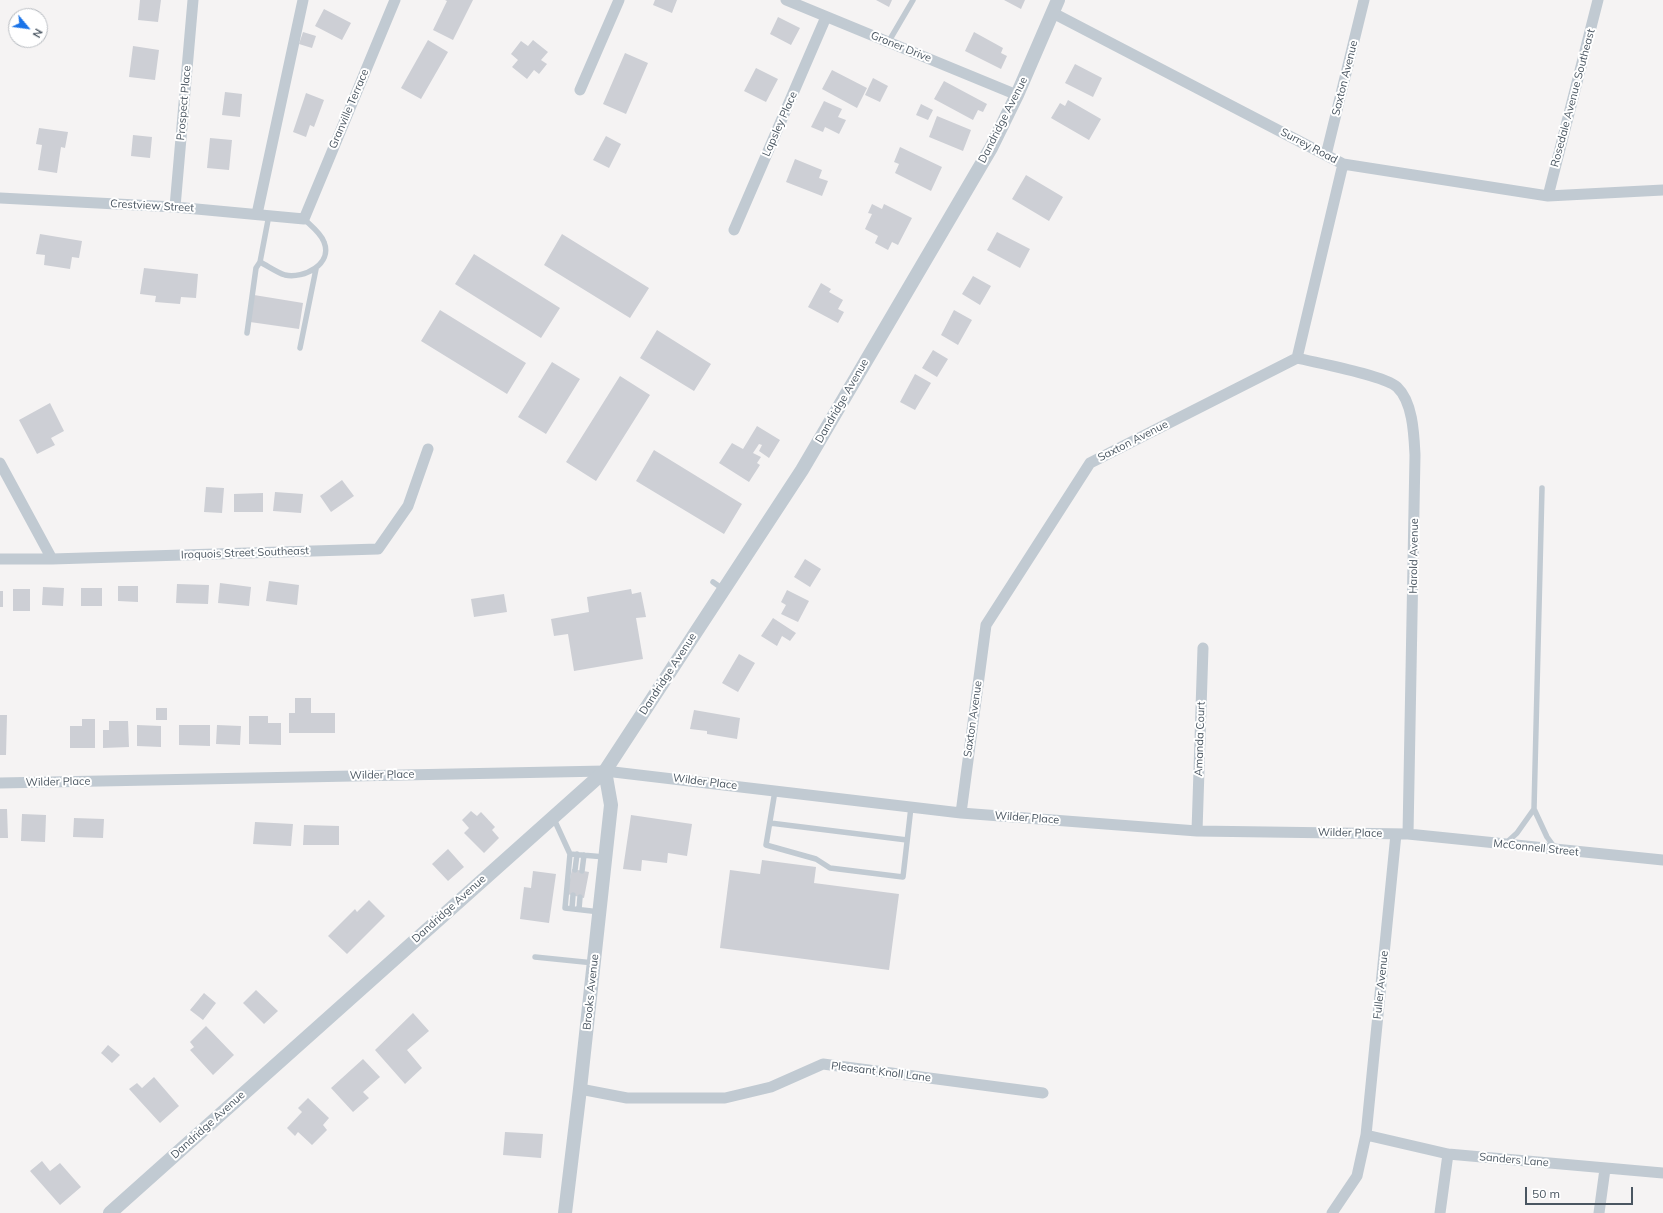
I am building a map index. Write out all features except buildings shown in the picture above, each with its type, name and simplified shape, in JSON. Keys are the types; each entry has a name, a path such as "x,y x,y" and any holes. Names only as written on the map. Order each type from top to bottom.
{"street":[{"name":"Prospect Place","path":"175,207 193,0"},
{"path":"257,214 303,0"},
{"name":"Granville Terrace","path":"304,218 395,0"},
{"path":"580,90 620,0"},
{"name":"Groner Drive","path":"786,0 826,18 889,41 1017,95"},
{"name":"Saxton Avenue","path":"1326,155 1364,0"},
{"name":"Rosedale Avenue Southeast","path":"1548,196 1598,0"},
{"name":"Surrey Road","path":"1055,6 1342,164 1548,196 1663,190"},
{"name":"Dandridge Avenue","path":"110,1213 605,770 718,586 802,470 991,148 1017,95 1055,6"},
{"name":"Lapsley Place","path":"734,230 826,18"},
{"path":"1297,358 1342,164"},
{"name":"Crestview Street","path":"0,198 175,207 304,218"},
{"name":"Saxton Avenue","path":"961,812 986,625 1090,463 1297,358"},
{"name":"Harold Avenue","path":"1297,358 1380,378 1397,387 1407,403 1413,424 1416,455 1408,834"},
{"name":"Iroquois Street Southeast","path":"0,559 52,559 378,549 408,506 428,449"},
{"path":"0,463 52,559"},
{"name":"Amanda Court","path":"1197,831 1203,648"},
{"name":"Wilder Place","path":"0,784 605,770 911,807 1197,831 1408,834"},
{"name":"Brooks Avenue","path":"565,1213 611,805 605,770"},
{"name":"Fuller Avenue","path":"1332,1213 1357,1176 1366,1135 1396,834"},
{"name":"McConnell Street","path":"1408,834 1504,845 1663,860"},
{"name":"Pleasant Knoll Lane","path":"580,1089 628,1098 725,1098 771,1087 823,1064 1043,1093"},
{"name":"Sanders Lane","path":"1366,1135 1448,1154 1663,1173"},
{"path":"1440,1213 1448,1154"},
{"path":"1599,1213 1605,1169"}],"lane":[{"path":"889,41 913,0"},
{"path":"247,333 256,268 260,262 269,215"},
{"path":"300,348 316,269 325,258 326,247 324,240 304,218"},
{"path":"260,262 286,275 301,275 316,269"},
{"path":"1542,488 1534,810 1547,837 1556,850"},
{"path":"775,791 766,845 816,859 830,868 903,877 911,807"},
{"path":"1504,845 1517,833 1534,810"},
{"path":"553,817 573,854 575,870"},
{"path":"770,823 907,840"},
{"path":"573,854 606,857"},
{"path":"573,854 565,908 600,912"},
{"path":"582,871 584,855"},
{"path":"572,908 573,896"},
{"path":"579,909 580,897"},
{"path":"535,957 594,963"}]}
